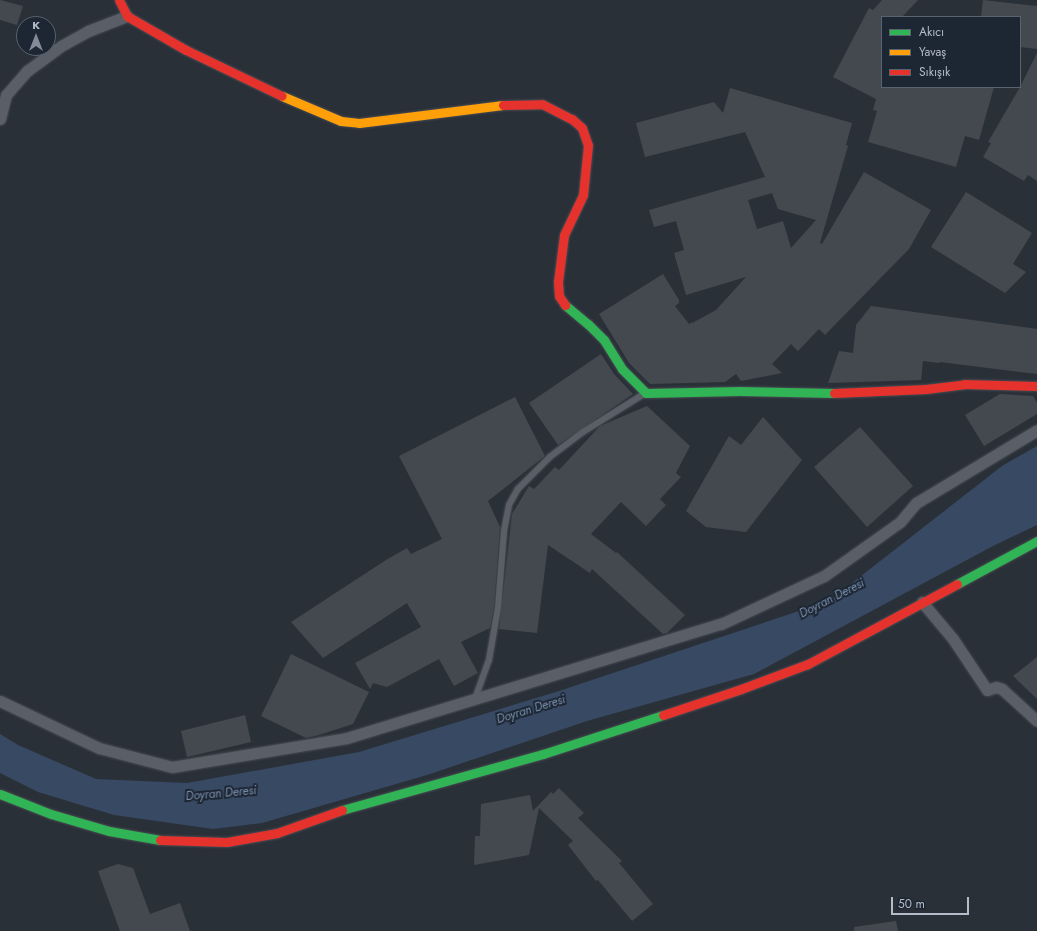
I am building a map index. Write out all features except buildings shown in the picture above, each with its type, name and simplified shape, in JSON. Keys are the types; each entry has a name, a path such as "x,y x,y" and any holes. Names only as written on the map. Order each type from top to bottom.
{"street":[{"path":"119,0 127,16 186,50 294,102 341,121 359,123 484,106 520,104 542,104 572,119 582,128 588,145 587,166 583,195 564,234 558,282 559,296 565,306 588,324 604,340 622,369 646,393 663,394 740,391 830,393 926,389 964,384 1037,386"},
{"path":"0,119 6,95 27,71 61,46 88,31 127,16"},
{"path":"0,701 99,748 172,767 348,738 721,624 824,576 900,522 916,504 1037,430"},
{"path":"0,794 51,814 95,827 166,841 227,842 277,833 356,805 451,781 543,754 741,689 808,664 1037,541"},
{"path":"922,602 953,639 987,690 993,687 1002,689 1037,721"}],"lane":[{"path":"475,699 489,660 498,608 504,531 509,505 518,490 550,457 583,432 646,393"}],"water":[{"name":"Doyran Deresi","path":"1037,446 1037,525 993,546 754,674 587,721 427,775 262,823 213,829 114,815 38,792 0,773 0,734 18,745 96,779 187,783 359,752 559,691 829,601 1002,466"}],"traffic: fast":[{"path":"565,305 588,324 604,340 622,369 646,393 740,391 834,393"},
{"path":"957,584 1037,541"},
{"path":"342,810 543,754 663,715"},
{"path":"0,794 51,814 109,831 160,840"}],"traffic: slow":[{"path":"282,96 341,121 359,123 503,105"}],"traffic: jam":[{"path":"119,0 127,16 186,50 282,96"},
{"path":"503,105 542,104 572,119 582,128 588,145 583,195 564,235 558,282 559,296 565,305"},
{"path":"834,393 926,389 964,384 1037,386"},
{"path":"663,715 741,689 808,664 957,584"},
{"path":"160,840 227,842 277,833 342,810"}]}
